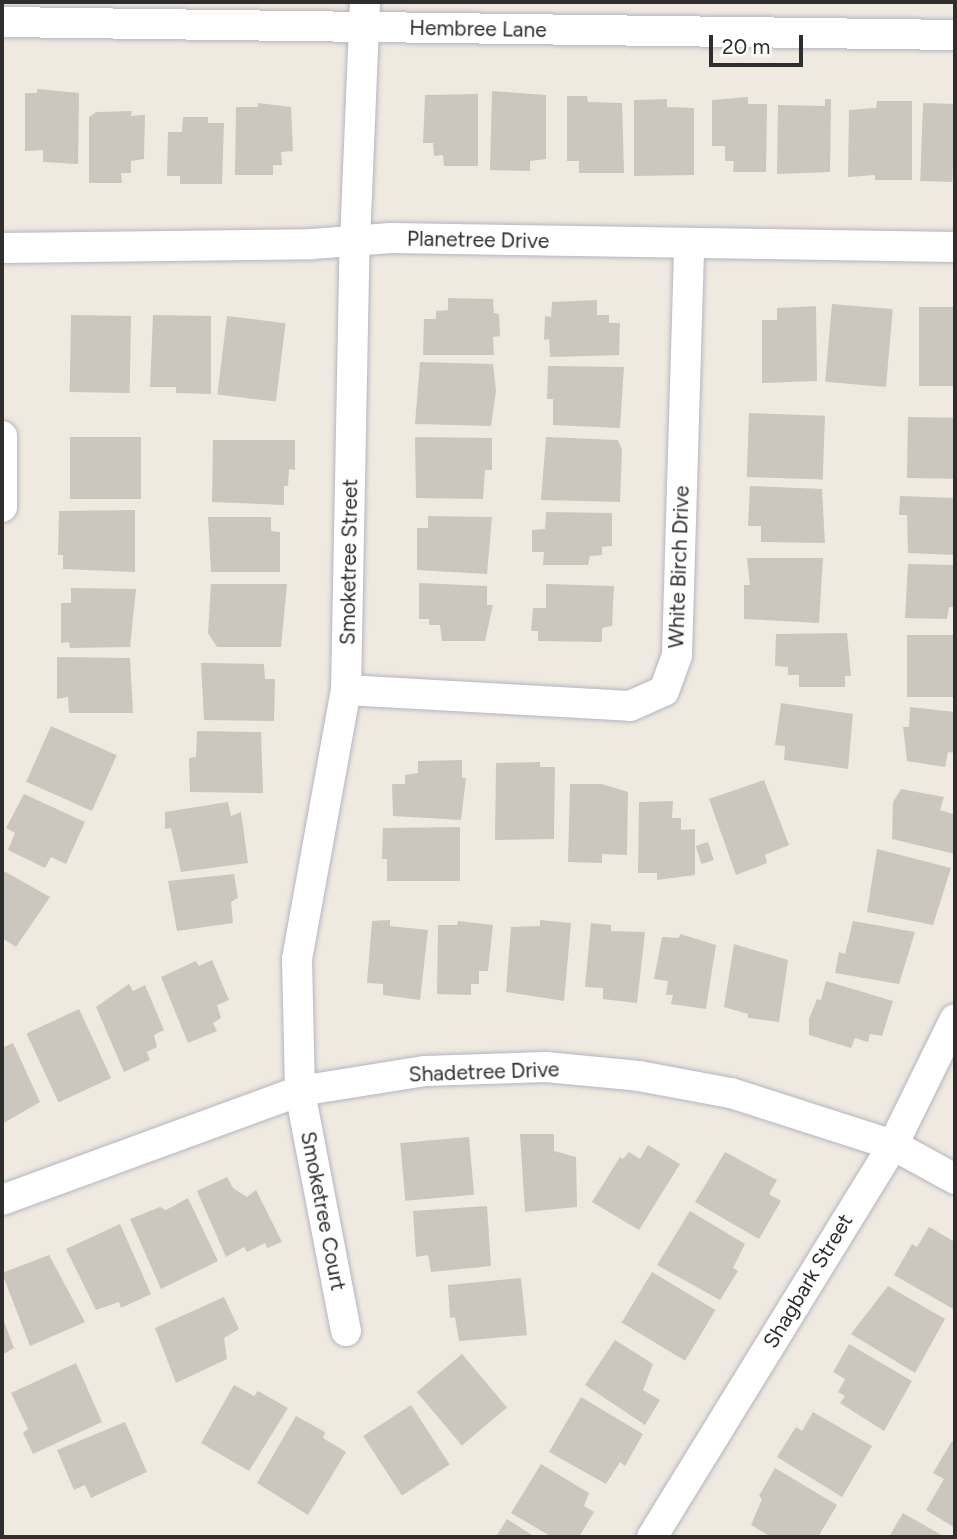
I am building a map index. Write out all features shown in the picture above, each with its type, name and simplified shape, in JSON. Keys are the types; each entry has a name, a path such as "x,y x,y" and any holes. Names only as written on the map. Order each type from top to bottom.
{"street":[{"name":"Hembree Lane","path":"2,22 58,13 364,15 955,35"},
{"name":"Smoketree Street","path":"300,1091 297,959 346,690 355,241 364,15"},
{"name":"Planetree Drive","path":"2,248 355,241 955,247"},
{"name":"White Birch Drive","path":"346,690 629,706 664,691 677,655 689,245"},
{"path":"2,436 2,507"},
{"name":"Shagbark Street","path":"652,1537 893,1145 955,1019"},
{"name":"Shadetree Drive","path":"2,1200 300,1091 425,1071 546,1067 639,1076 731,1093 893,1145 955,1179"},
{"name":"Smoketree Court","path":"300,1091 346,1331"}],"building":[{"path":"37,89 79,93 78,164 43,162 43,150 25,151 25,93 37,93"},
{"path":"492,91 546,95 546,159 530,161 530,171 490,170"},
{"path":"478,94 478,166 444,166 443,155 434,156 433,143 423,143 425,95"},
{"path":"567,96 587,96 588,102 622,103 624,173 579,173 579,161 567,161"},
{"path":"748,97 748,104 767,104 766,172 733,172 734,161 725,161 725,146 712,146 712,100"},
{"path":"667,99 667,107 694,108 694,175 634,176 634,100"},
{"path":"825,99 831,99 830,172 777,174 778,105 825,106"},
{"path":"877,101 912,101 912,180 875,180 875,175 848,177 849,110 876,108"},
{"path":"258,103 291,107 293,151 281,152 282,165 273,165 273,175 235,175 236,107 258,107"},
{"path":"923,103 955,104 952,182 920,181"},
{"path":"132,111 131,116 145,115 144,159 131,161 131,173 121,173 122,183 89,183 89,117 96,112"},
{"path":"183,117 208,117 208,123 224,123 222,184 180,184 180,176 167,176 168,132 182,132"},
{"path":"448,298 493,299 494,313 499,314 500,336 493,337 494,355 423,355 424,319 436,319 436,311 448,310"},
{"path":"597,300 597,315 609,315 609,323 620,323 619,355 550,357 549,339 544,340 545,316 551,317 552,302"},
{"path":"832,304 893,309 886,387 825,382"},
{"path":"816,306 817,381 762,383 762,320 777,320 777,308"},
{"path":"919,307 955,307 955,386 919,386"},
{"path":"71,315 131,316 130,393 70,392"},
{"path":"153,315 211,316 211,394 176,393 176,387 150,387"},
{"path":"227,316 286,323 276,402 217,394"},
{"path":"420,362 493,364 496,391 491,426 415,424"},
{"path":"548,366 624,367 620,428 553,425 553,399 547,399"},
{"path":"749,413 825,416 823,480 747,477"},
{"path":"908,417 955,418 954,479 907,478"},
{"path":"70,437 141,437 141,499 70,499"},
{"path":"415,437 492,438 492,470 485,470 483,499 416,498"},
{"path":"546,437 618,440 622,450 620,502 541,500"},
{"path":"213,440 295,440 295,470 289,469 288,486 284,486 284,505 212,502"},
{"path":"750,486 822,489 825,543 761,542 761,526 748,526"},
{"path":"900,496 955,498 955,555 908,553 907,515 899,515"},
{"path":"135,510 135,572 63,569 63,555 58,555 59,511"},
{"path":"546,512 612,513 612,546 602,547 602,555 590,556 588,565 543,565 544,552 532,552 532,530 545,529"},
{"path":"428,516 492,517 487,574 417,570 417,528 428,528"},
{"path":"208,517 271,517 271,531 280,532 280,572 211,572"},
{"path":"747,558 823,558 819,623 744,619 744,585 750,585"},
{"path":"908,564 955,565 955,607 949,607 947,619 905,618"},
{"path":"419,583 487,586 487,605 493,605 485,641 442,641 440,625 429,625 429,619 419,619"},
{"path":"211,584 287,584 281,647 217,647 208,633"},
{"path":"546,584 614,586 612,626 602,628 602,642 538,641 538,631 531,631 533,608 546,608"},
{"path":"71,588 136,589 130,647 70,648 69,642 61,643 61,603 71,603"},
{"path":"847,633 851,676 845,676 845,687 799,687 799,675 788,675 788,667 775,666 776,634"},
{"path":"907,635 955,635 955,697 907,697"},
{"path":"57,657 130,658 133,713 69,713 68,697 57,699"},
{"path":"201,663 264,664 265,679 275,679 274,721 204,720"},
{"path":"781,703 853,714 848,769 784,760 785,746 775,745"},
{"path":"910,707 955,712 955,753 948,752 945,767 907,761 903,727 909,727"},
{"path":"51,726 117,755 92,811 26,782"},
{"path":"197,731 261,732 263,793 190,792 189,758 196,757"},
{"path":"462,760 462,778 466,778 461,820 393,816 392,784 405,784 405,775 418,773 418,761"},
{"path":"540,762 540,767 555,767 554,839 495,840 496,763"},
{"path":"764,780 789,845 765,855 767,863 736,875 709,799"},
{"path":"570,784 602,784 628,792 627,855 602,854 602,863 568,862"},
{"path":"901,789 944,797 940,810 953,814 955,820 955,854 892,839 893,802"},
{"path":"24,794 85,822 66,864 51,857 45,868 8,850 15,833 6,828"},
{"path":"673,801 672,818 681,818 681,830 695,829 695,875 657,880 657,873 638,873 639,802"},
{"path":"228,802 231,816 241,812 248,863 181,872 171,828 165,829 165,812"},
{"path":"460,827 460,881 387,881 387,859 382,859 383,828"},
{"path":"708,842 714,860 702,864 696,846"},
{"path":"877,849 951,868 933,925 867,912"},
{"path":"2,870 50,897 16,947 2,938"},
{"path":"234,874 238,898 231,902 233,923 177,931 168,881"},
{"path":"390,920 390,926 428,930 420,1000 383,995 383,984 367,983 372,921"},
{"path":"540,920 571,923 564,1001 506,992 511,927 540,926"},
{"path":"458,921 493,925 488,971 479,971 479,984 471,984 471,995 437,994 438,925 457,925"},
{"path":"853,921 915,932 899,984 835,973 839,952 845,954"},
{"path":"591,923 611,925 611,931 645,932 637,1003 603,999 603,988 585,987"},
{"path":"680,934 716,945 706,1009 671,1004 673,995 666,995 668,981 654,979 662,937 679,938"},
{"path":"734,944 788,960 779,1022 748,1018 748,1014 724,1007"},
{"path":"212,960 229,1000 217,1005 221,1018 213,1023 217,1031 188,1043 161,977 196,961 199,966"},
{"path":"826,981 893,1001 882,1036 870,1034 868,1042 855,1038 851,1048 809,1035 809,1019 817,999 821,1000"},
{"path":"129,984 133,991 145,985 164,1030 154,1035 157,1047 147,1052 150,1060 124,1072 96,1007"},
{"path":"79,1009 111,1078 59,1102 26,1034"},
{"path":"13,1043 40,1102 2,1124 2,1048"},
{"path":"520,1134 554,1134 554,1151 576,1157 577,1207 525,1212"},
{"path":"469,1137 474,1195 405,1201 400,1143"},
{"path":"648,1145 680,1164 639,1230 592,1202 620,1157 623,1159 629,1152 640,1159"},
{"path":"725,1152 777,1180 769,1194 781,1201 759,1239 695,1202"},
{"path":"227,1177 233,1188 247,1197 256,1190 282,1242 267,1248 265,1243 247,1252 244,1247 226,1257 197,1191"},
{"path":"188,1198 218,1261 161,1289 130,1219 160,1207 166,1210"},
{"path":"487,1206 491,1266 431,1272 428,1255 416,1257 413,1211"},
{"path":"690,1211 745,1244 733,1268 738,1271 720,1300 657,1265"},
{"path":"120,1224 151,1294 121,1308 119,1302 96,1310 66,1249"},
{"path":"929,1227 955,1242 955,1310 894,1275 912,1244 917,1247"},
{"path":"49,1255 85,1322 30,1346 2,1273"},
{"path":"652,1272 715,1310 685,1361 622,1323"},
{"path":"521,1278 527,1335 459,1341 455,1317 450,1318 448,1285"},
{"path":"888,1286 945,1319 915,1373 851,1334"},
{"path":"224,1297 239,1329 224,1338 227,1359 176,1383 155,1328"},
{"path":"2,1316 14,1348 2,1355"},
{"path":"615,1340 653,1364 643,1390 660,1400 645,1425 585,1385"},
{"path":"849,1344 912,1381 884,1431 840,1403 845,1396 838,1392 845,1379 833,1372"},
{"path":"462,1354 507,1408 462,1446 417,1392"},
{"path":"76,1363 102,1422 33,1454 23,1433 28,1429 11,1393"},
{"path":"234,1385 254,1396 258,1391 288,1408 249,1471 201,1443"},
{"path":"581,1397 643,1434 625,1466 620,1462 606,1484 549,1452"},
{"path":"411,1405 450,1465 402,1496 363,1436"},
{"path":"813,1412 872,1446 842,1497 777,1457 796,1427 802,1431"},
{"path":"296,1416 325,1432 323,1438 346,1452 308,1515 257,1483"},
{"path":"125,1422 147,1472 91,1498 85,1485 74,1490 57,1450"},
{"path":"952,1441 955,1443 955,1528 926,1510 944,1479 933,1473"},
{"path":"541,1464 589,1493 584,1506 594,1512 579,1537 552,1537 511,1513"},
{"path":"775,1468 837,1505 818,1537 771,1537 751,1525 762,1499 759,1496"},
{"path":"903,1513 945,1537 889,1537"},
{"path":"507,1519 535,1537 496,1537"}]}
